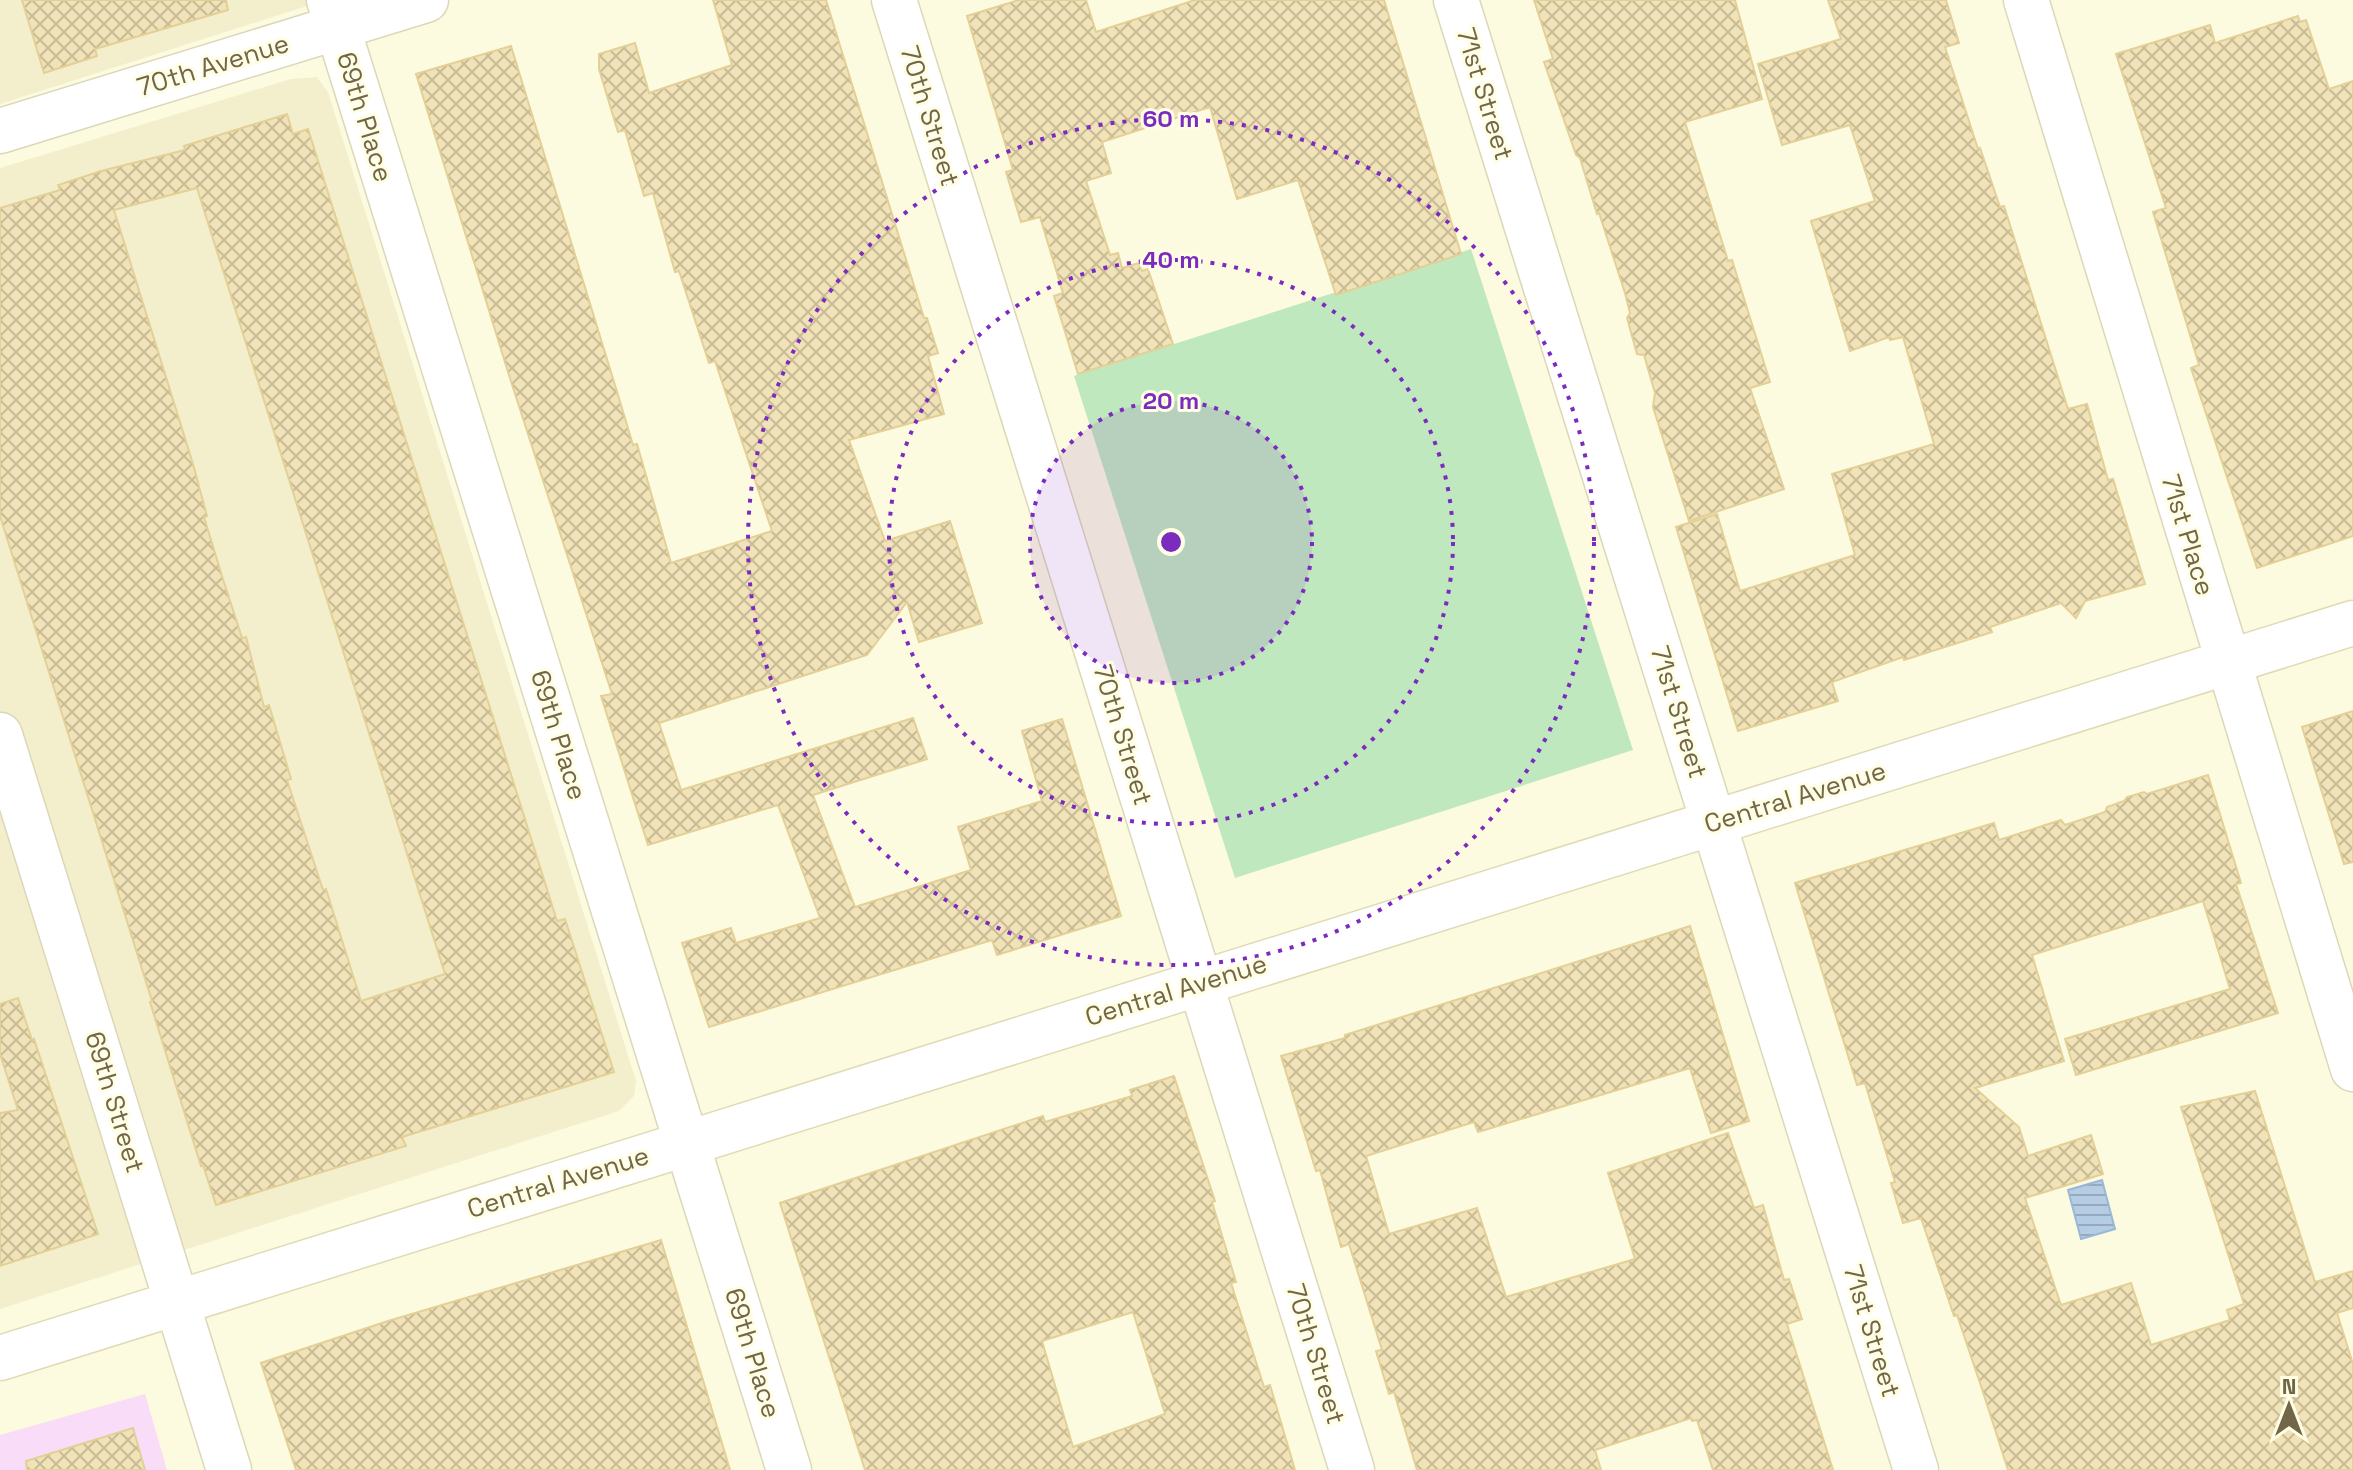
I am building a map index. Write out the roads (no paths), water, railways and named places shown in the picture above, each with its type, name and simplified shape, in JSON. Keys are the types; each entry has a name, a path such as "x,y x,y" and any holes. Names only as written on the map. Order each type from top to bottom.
{"street":[{"name":"70th Avenue","path":"0,131 333,13 426,0"},
{"name":"70th Street","path":"894,0 1352,1470"},
{"name":"71st Street","path":"1456,0 1916,1470"},
{"name":"71st Place","path":"2026,0 2353,1069"},
{"name":"69th Place","path":"333,13 789,1470"},
{"name":"Central Avenue","path":"0,1358 2353,623"},
{"name":"69th Street","path":"0,735 229,1470"}],"water":[{"path":"2102,1180 2115,1229 2081,1239 2068,1190"}]}
